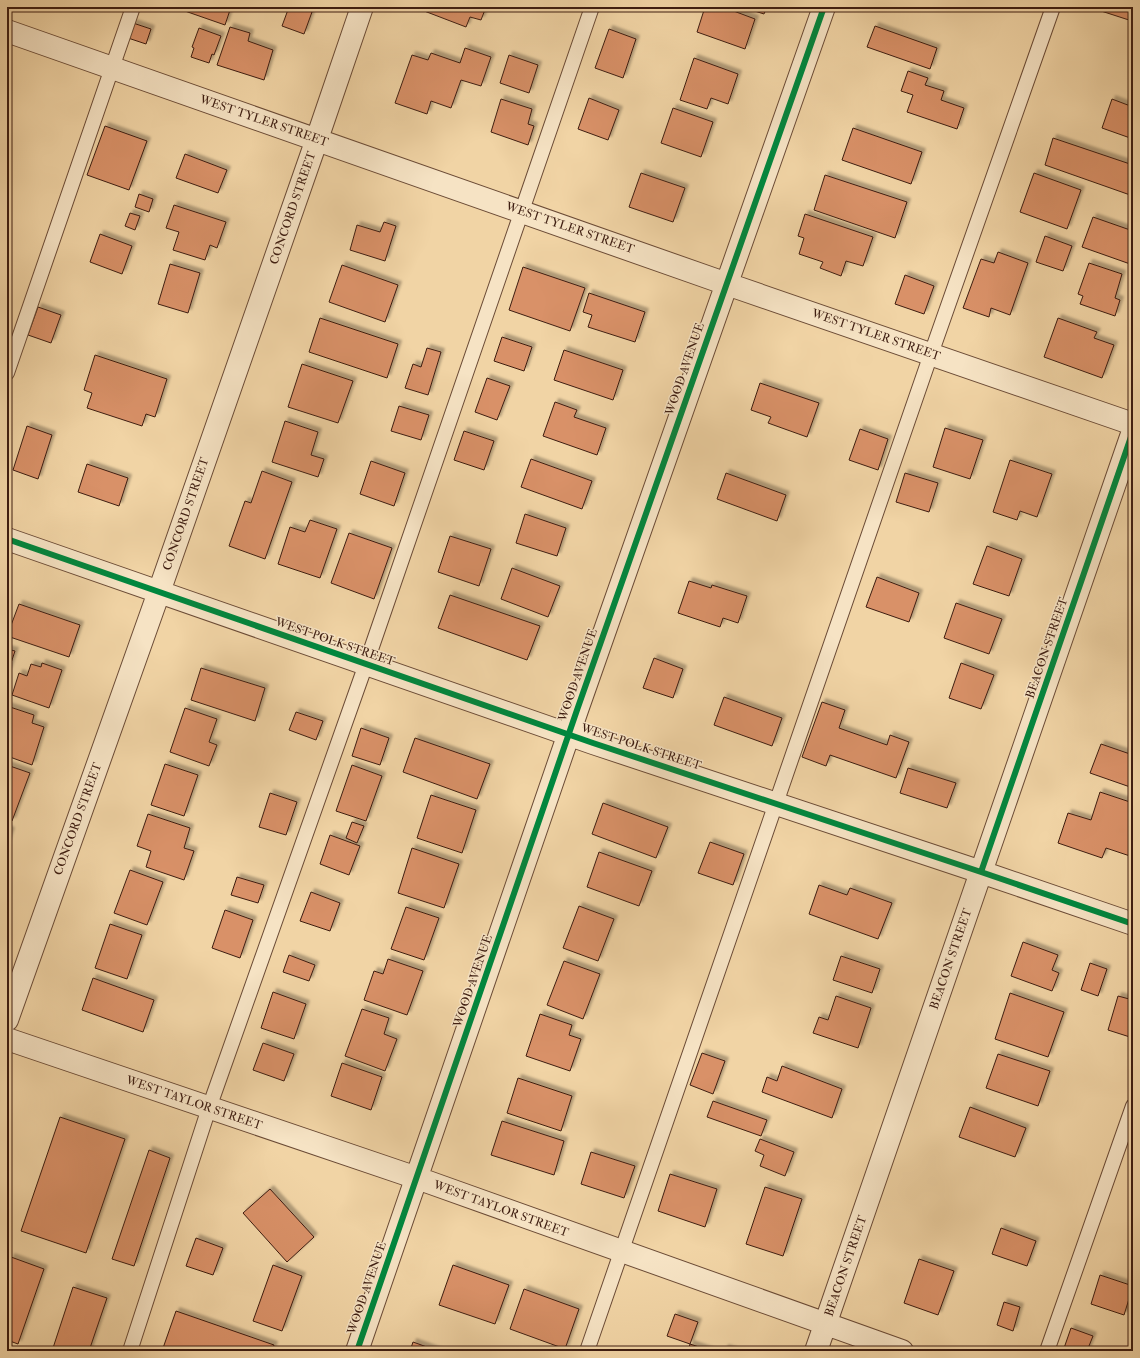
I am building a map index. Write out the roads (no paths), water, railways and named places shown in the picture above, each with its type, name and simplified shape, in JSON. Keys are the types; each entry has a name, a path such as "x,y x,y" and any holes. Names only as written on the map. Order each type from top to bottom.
{"street":[{"name":"CONCORD STREET","path":"7,1020 159,592 362,7"},
{"name":"WOOD AVENUE","path":"357,1351 569,735 824,7"},
{"name":"WEST TYLER STREET","path":"7,31 727,284 1133,424"},
{"name":"BEACON STREET","path":"816,1351 1133,431"},
{"name":"WEST POLK STREET","path":"7,539 569,735 1133,924"},
{"name":"WEST TAYLOR STREET","path":"7,1039 417,1178 902,1351"}],"lane":[{"path":"7,373 133,7"},
{"path":"130,1351 209,1108 366,664 592,7"},
{"path":"587,1351 931,354 1053,7"},
{"path":"1047,1351 1133,1106"}]}
